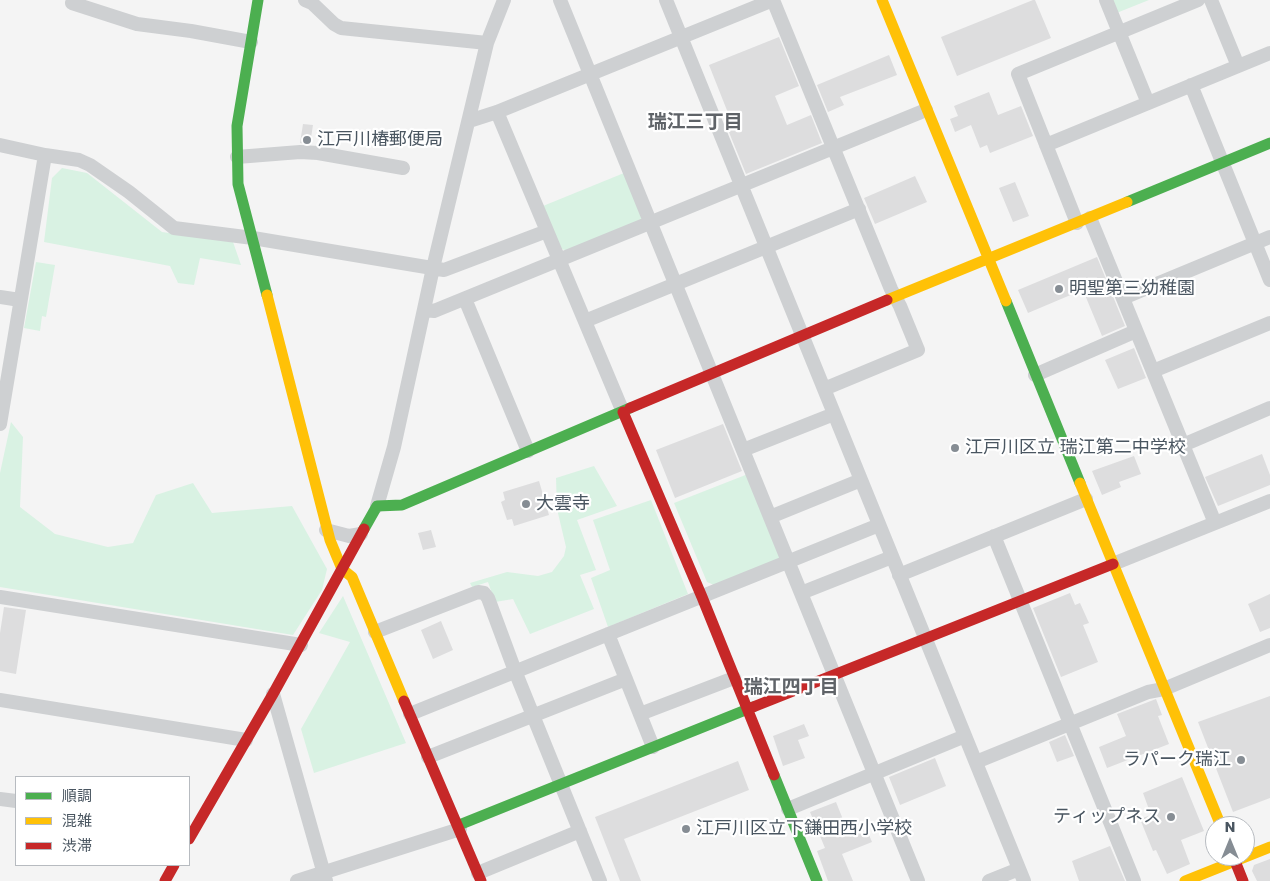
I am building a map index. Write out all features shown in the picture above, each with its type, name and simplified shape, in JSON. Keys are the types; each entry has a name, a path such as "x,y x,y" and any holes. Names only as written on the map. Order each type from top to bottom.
{"street":[{"path":"258,0 237,126 238,184 326,530 342,569 352,577 480,877 580,831"},
{"path":"305,0 312,3 334,24 341,28 487,42"},
{"path":"190,834 301,645 377,506 394,447 487,42 504,0"},
{"path":"560,0 918,881"},
{"path":"666,0 1022,875 990,881"},
{"path":"469,121 497,112 773,0 918,350 824,389"},
{"path":"882,0 1217,816"},
{"path":"1106,0 1148,103"},
{"path":"1198,0 1018,74 1046,144 1123,298 1215,523"},
{"path":"1211,0 1238,66"},
{"path":"72,3 138,24 251,42"},
{"path":"1046,144 1270,53"},
{"path":"1191,85 1270,280"},
{"path":"425,310 434,312 926,110"},
{"path":"497,112 702,597 817,881"},
{"path":"377,506 402,504 802,335 1270,143"},
{"path":"0,145 79,160 90,165 130,192 174,228 253,238 444,270 547,231"},
{"path":"237,157 300,152 318,153 403,168"},
{"path":"0,424 2,394 45,155"},
{"path":"584,321 765,246 859,210"},
{"path":"1123,298 1270,237"},
{"path":"0,297 20,300"},
{"path":"465,299 528,451"},
{"path":"1153,371 1270,323"},
{"path":"1035,375 1136,331"},
{"path":"1183,445 1270,408"},
{"path":"743,450 834,414"},
{"path":"770,517 861,480"},
{"path":"899,575 1086,499"},
{"path":"297,881 325,877 460,827 561,784 1270,500"},
{"path":"410,714 879,525"},
{"path":"326,530 349,536 361,534"},
{"path":"994,536 1134,881"},
{"path":"801,593 892,557"},
{"path":"375,632 478,592 488,598 515,671 600,881"},
{"path":"0,597 301,645"},
{"path":"608,634 653,747"},
{"path":"976,762 1148,692 1164,689 1270,644"},
{"path":"640,714 734,678"},
{"path":"428,757 626,679"},
{"path":"273,694 325,877"},
{"path":"0,700 246,740"},
{"path":"788,809 965,736"},
{"path":"0,799 15,802"},
{"path":"1255,852 1270,847"},
{"path":"165,881 173,866"},
{"path":"1185,881 1218,866"},
{"path":"1237,866 1243,881"}],"green space":[{"path":"1109,0 1149,0 1114,14"},
{"path":"62,168 87,173 162,232 233,242 241,265 200,258 194,285 178,283 170,266 44,242 52,178"},
{"path":"624,173 642,216 640,223 569,251 561,249 543,206"},
{"path":"36,262 55,265 46,317 42,316 40,331 24,328"},
{"path":"11,422 23,437 20,507 55,534 108,547 133,543 156,495 193,483 212,513 292,506 327,569 322,590 293,635 0,587 0,473"},
{"path":"594,466 617,506 577,520 596,570 580,575 594,609 530,634 513,599 495,602 488,582 472,587 470,583 507,572 538,576 552,572 564,556 566,547 557,509 556,478"},
{"path":"748,474 781,556 779,561 714,585 707,582 674,503"},
{"path":"651,500 688,594 608,627 591,578 610,570 593,520"},
{"path":"343,596 406,743 314,773 301,729 350,642 319,633"}],"building":[{"path":"1035,0 1051,38 957,76 941,37"},
{"path":"779,37 799,86 775,96 787,125 811,115 822,143 746,174 724,120 730,118 709,65"},
{"path":"889,55 897,75 840,97 844,105 828,112 817,85"},
{"path":"989,92 998,115 1021,106 1033,136 990,153 987,145 980,148 971,125 955,132 950,119 958,116 954,106"},
{"path":"303,124 313,125 310,144 300,143"},
{"path":"915,176 927,202 875,224 864,198"},
{"path":"1015,182 1029,216 1013,222 999,188"},
{"path":"1097,257 1125,326 1102,336 1085,295 1082,296 1080,291 1028,313 1018,290"},
{"path":"1134,348 1146,378 1118,389 1105,360"},
{"path":"723,424 742,471 675,498 656,450"},
{"path":"1262,454 1270,475 1270,485 1218,506 1205,477"},
{"path":"1134,456 1141,474 1119,482 1121,487 1102,495 1092,471"},
{"path":"539,481 549,515 514,526 512,519 507,520 501,502 505,500 503,492"},
{"path":"431,530 436,547 423,550 418,533"},
{"path":"1070,593 1075,605 1080,603 1089,623 1083,625 1098,662 1061,677 1033,608"},
{"path":"1270,594 1270,628 1260,632 1248,604"},
{"path":"4,607 26,610 16,674 0,671 0,633"},
{"path":"441,621 453,650 433,659 421,630"},
{"name":"ラパーク瑞江","path":"1270,696 1270,798 1233,812 1198,722"},
{"path":"1156,699 1162,715 1158,716 1169,744 1107,768 1099,747 1126,736 1117,714"},
{"path":"804,724 809,736 798,740 805,758 783,766 773,736"},
{"path":"1065,735 1074,756 1057,762 1049,742"},
{"path":"935,758 946,786 900,805 889,777"},
{"path":"738,761 749,790 624,839 641,881 620,881 595,817"},
{"path":"1182,777 1204,831 1181,840 1190,864 1167,874 1156,850 1153,851 1140,819 1151,815 1143,793"},
{"path":"836,802 850,837 867,830 872,842 842,854 853,881 828,881 817,851 825,848 810,812"},
{"path":"1110,846 1125,881 1079,881 1072,861"},
{"path":"1270,859 1270,881 1257,881 1252,871 1255,865"}],"traffic: fast":[{"path":"258,0 237,126 238,184 267,295"},
{"path":"1127,202 1270,143"},
{"path":"1006,301 1080,483"},
{"path":"364,529 377,506 402,505 630,408"},
{"path":"459,825 753,707"},
{"path":"774,775 817,881"}],"traffic: slow":[{"path":"882,0 1006,301"},
{"path":"887,300 1127,202"},
{"path":"267,295 330,540 342,569 352,577 404,701"},
{"path":"1080,483 1217,816"},
{"path":"1185,881 1270,847"}],"traffic: jam":[{"path":"630,408 887,300"},
{"path":"623,412 702,597 774,775"},
{"path":"190,837 273,694 364,529"},
{"path":"753,707 1113,564"},
{"path":"404,701 481,881"},
{"path":"165,881 173,866"},
{"path":"1237,866 1243,881"}],"place":[{"name":"江戸川椿郵便局","path":"307,140"},
{"name":"明聖第三幼稚園","path":"1059,289"},
{"name":"江戸川区立 瑞江第二中学校","path":"955,448"},
{"name":"大雲寺","path":"526,504"},
{"name":"ラパーク瑞江","path":"1241,760"},
{"name":"ティップネス","path":"1171,817"},
{"name":"江戸川区立下鎌田西小学校","path":"686,829"}],"district":[{"name":"瑞江三丁目","path":"695,123"},
{"name":"瑞江四丁目","path":"791,688"}]}
